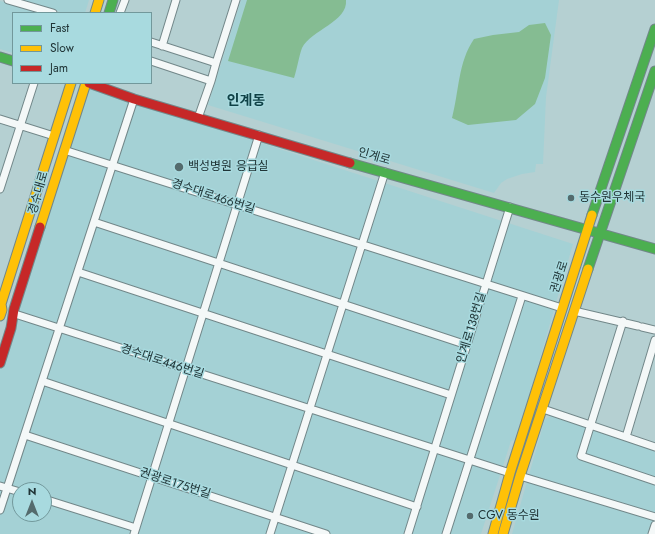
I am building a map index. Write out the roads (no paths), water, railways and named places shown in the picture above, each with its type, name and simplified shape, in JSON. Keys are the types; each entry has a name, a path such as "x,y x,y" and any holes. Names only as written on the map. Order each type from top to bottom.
{"street":[{"path":"8,0 31,3 51,12"},
{"path":"95,12 98,0"},
{"path":"109,12 113,0"},
{"path":"120,12 125,0"},
{"path":"162,46 176,0"},
{"path":"198,118 236,0"},
{"name":"권광로","path":"493,534 510,473 587,230 655,29"},
{"path":"152,42 216,63"},
{"path":"0,57 12,61"},
{"path":"152,61 211,81"},
{"name":"권광로","path":"503,534 520,476 544,408 599,233 655,70"},
{"path":"0,188 34,84"},
{"name":"경수대로","path":"0,316 2,310 1,304 71,84"},
{"name":"경수대로","path":"0,363 64,150 88,84"},
{"name":"인계로","path":"91,84 134,99 198,118 587,230 655,248"},
{"path":"111,84 115,92"},
{"path":"0,510 4,487 25,434 134,99"},
{"path":"0,119 54,136"},
{"path":"52,502 135,531 259,135"},
{"name":"경수대로466번길","path":"64,150 562,308"},
{"path":"270,534 385,172"},
{"name":"인계로138번길","path":"408,534 510,207"},
{"path":"94,222 467,345"},
{"path":"78,272 451,395"},
{"path":"446,534 522,296"},
{"path":"574,311 623,321 655,330"},
{"name":"경수대로","path":"0,340 10,312 15,312"},
{"name":"경수대로446번길","path":"15,312 59,329 510,473"},
{"path":"623,321 581,456 655,480"},
{"path":"626,437 655,340"},
{"path":"42,381 416,507"},
{"path":"544,408 655,447"},
{"name":"권광로175번길","path":"25,434 326,534"},
{"path":"520,476 655,517"},
{"path":"652,534 655,525"}],"place":[{"name":"백성병원 응급실","path":"179,167"},
{"name":"동수원우체국","path":"571,198"},
{"name":"CGV 동수원","path":"470,516"}],"district":[{"name":"인계동","path":"246,102"}]}
